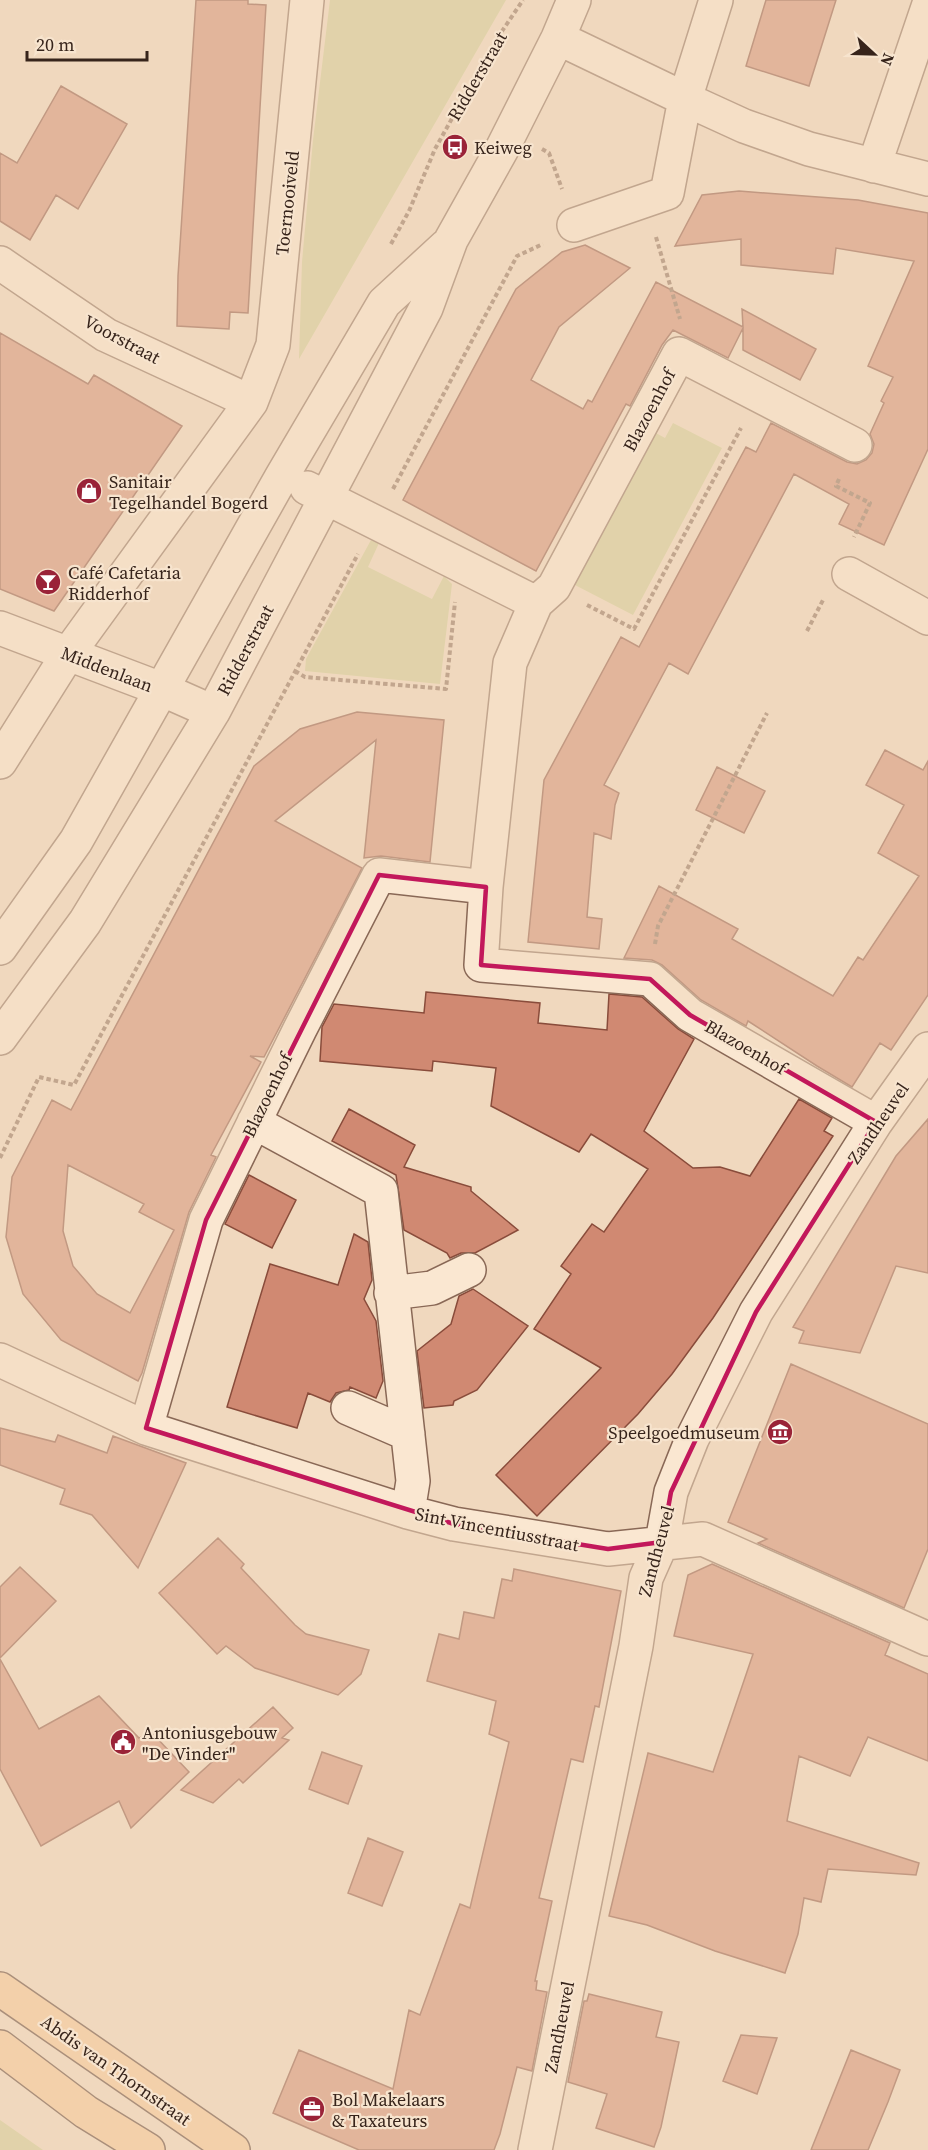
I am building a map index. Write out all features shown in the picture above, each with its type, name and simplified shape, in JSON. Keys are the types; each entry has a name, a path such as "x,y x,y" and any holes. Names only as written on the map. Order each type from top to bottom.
{"main road":[{"name":"Abdis van Thornstraat","path":"0,1989 233,2150"},
{"path":"0,2047 86,2112 148,2150"}],"street":[{"name":"Toernooiveld","path":"251,402 273,345 307,0"},
{"name":"Ridderstraat","path":"0,1038 85,922 213,712 426,308 452,240 510,133 558,38 574,0"},
{"path":"574,225 667,194 685,99 716,0"},
{"path":"874,166 928,7"},
{"path":"558,38 754,130 809,149 928,179"},
{"name":"Ridderstraat","path":"0,948 76,841 282,476 384,303 452,240"},
{"name":"Voorstraat","path":"0,263 106,334 251,402"},
{"name":"Blazoenhof","path":"855,446 679,354 545,595 510,663 486,887 482,965 650,979 690,1015 876,1122"},
{"path":"0,762 68,654 251,402"},
{"path":"282,476 464,567 545,595"},
{"path":"849,574 928,618"},
{"name":"Middenlaan","path":"0,628 161,689 213,712"},
{"name":"Blazoenhof","path":"146,1428 206,1220 379,875 486,887"},
{"name":"Zandheuvel","path":"535,2150 633,1658 646,1578 662,1542 670,1492 692,1439 756,1312 876,1122 928,1049"},
{"path":"254,1122 381,1191 413,1481 408,1512"},
{"path":"392,1293 432,1288 469,1270"},
{"name":"Sint Vincentiusstraat","path":"0,1360 146,1428 408,1512 454,1524 608,1549 703,1539 928,1639"},
{"path":"348,1408 408,1434"}],"path":[{"name":"Ridderstraat","path":"387,250 409,211 435,149 494,43 523,0"},
{"path":"0,1158 39,1077 74,1085 517,256 563,234 574,225 549,153 510,133"},
{"path":"646,201 680,322 675,338 679,354"},
{"path":"545,595 634,629 758,395"},
{"path":"295,671 305,677 446,689 456,584 464,567"},
{"path":"650,979 658,926 767,713"}],"highlighted area":[{"path":"379,875 486,887 481,965 650,979 690,1015 876,1122 756,1312 671,1492 662,1542 608,1549 454,1524 146,1428 206,1220"}],"shaded area":[{"path":"330,0 506,0 299,359 302,262 313,140"},
{"path":"673,423 722,448 633,615 573,584 654,432 665,438"},
{"path":"371,540 379,543 368,567 432,599 444,576 452,584 440,684 305,671 306,659"},
{"path":"0,2120 43,2150 0,2150"}],"building":[{"path":"196,0 248,0 248,4 266,5 248,313 230,312 229,329 177,326 178,276"},
{"path":"766,0 836,0 809,86 746,66"},
{"path":"61,86 127,124 78,209 56,195 30,240 0,221 0,153 17,163"},
{"path":"739,191 858,200 928,213 928,449 884,545 839,524 849,504 794,474 688,674 669,663 604,785 619,793 615,805 611,839 594,833 587,917 602,919 599,949 528,942 544,780 621,637 639,647 746,447 756,452 771,423 847,462 857,464 866,460 872,453 874,444 870,434 884,403 881,401 893,377 868,366 914,261 836,248 833,274 741,265 741,239 675,246 702,195"},
{"path":"585,245 630,268 559,327 531,380 583,409 588,400 592,402 656,282 743,327 742,309 816,349 800,380 743,350 743,328 728,358 673,330 662,345 630,406 626,404 536,571 403,500 516,289 562,252"},
{"path":"0,333 88,384 94,375 182,426 54,611 0,589"},
{"path":"357,712 444,720 430,862 381,856 364,858 376,740 275,821 362,868 264,1057 250,1056 261,1062 211,1155 216,1157 189,1212 138,1381 61,1340 23,1294 6,1237 12,1177 52,1100 71,1110 254,766 300,729","holes":["68,1165 144,1204 139,1212 174,1230 130,1313 97,1294 73,1266 63,1231"]},
{"path":"885,750 923,770 928,761 928,995 891,1050 880,1043 852,1087 748,1021 746,1026 701,1000 662,965 652,960 624,958 659,886 738,929 732,939 833,996 858,957 863,960 919,876 878,853 904,805 866,785"},
{"path":"717,767 765,791 744,833 696,810"},
{"path":"426,992 540,1003 538,1023 607,1030 609,994 642,997 678,1029 694,1039 644,1131 693,1168 720,1167 750,1176 799,1099 832,1118 824,1131 833,1136 713,1318 672,1374 638,1414 537,1516 496,1475 601,1368 534,1329 571,1274 561,1266 592,1224 604,1232 648,1169 591,1134 579,1152 491,1106 496,1068 433,1061 432,1071 320,1061 322,1027 334,1004 424,1013"},
{"path":"349,1109 415,1145 404,1167 471,1187 471,1191 518,1230 475,1253 461,1253 450,1258 447,1253 404,1230 396,1175 332,1141"},
{"path":"928,1119 928,1273 896,1266 860,1353 799,1343 804,1331 793,1327 896,1156"},
{"path":"249,1175 296,1200 272,1248 225,1224"},
{"path":"354,1234 368,1242 372,1280 364,1299 376,1321 383,1381 376,1398 350,1387 349,1390 336,1393 330,1402 308,1393 297,1428 227,1407 270,1264 338,1285"},
{"path":"473,1289 528,1326 477,1390 454,1401 453,1405 424,1408 417,1351 451,1324 459,1296"},
{"path":"791,1364 928,1424 928,1549 904,1608 758,1543 767,1539 728,1522"},
{"path":"0,1428 55,1442 58,1435 107,1453 113,1436 186,1463 138,1568 92,1515 60,1504 65,1489 0,1465"},
{"path":"218,1538 244,1564 241,1568 306,1634 369,1650 361,1674 338,1695 255,1668 226,1646 217,1654 159,1593"},
{"path":"712,1564 890,1643 885,1655 928,1674 928,1761 868,1737 850,1776 799,1756 787,1821 919,1863 916,1875 828,1869 821,1902 804,1898 798,1934 785,1973 715,1951 647,1925 609,1916 648,1753 713,1772 753,1654 674,1636 688,1575"},
{"path":"20,1567 56,1601 0,1658 0,1587"},
{"path":"514,1569 621,1591 599,1707 595,1706 583,1762 571,1759 539,1898 552,1901 535,1981 537,1981 536,1990 547,1992 532,2071 517,2067 494,2150 359,2150 273,2113 299,2050 393,2089 409,2010 420,2015 460,1904 470,1908 509,1742 489,1734 496,1701 427,1681 439,1634 459,1639 464,1612 494,1618 502,1579 512,1581"},
{"path":"0,1659 39,1729 99,1696 139,1738 152,1733 189,1772 131,1828 119,1801 41,1846 0,1769"},
{"path":"273,1707 293,1728 282,1738 289,1740 243,1783 239,1779 213,1803 181,1790"},
{"path":"322,1752 362,1766 348,1804 309,1789"},
{"path":"368,1838 403,1852 382,1906 348,1893"},
{"path":"589,1994 662,2012 656,2037 679,2042 661,2127 654,2147 596,2128 607,2094 568,2082 584,2001 587,2001"},
{"path":"741,2035 777,2038 757,2094 723,2081"},
{"path":"851,2050 900,2070 888,2102 868,2150 811,2150"}],"place":[{"name":"Keiweg","path":"455,147"},
{"name":"Sanitair Tegelhandel Bogerd","path":"89,491"},
{"name":"Café Cafetaria Ridderhof","path":"48,582"},
{"name":"Speelgoedmuseum","path":"780,1432"},
{"name":"Antoniusgebouw \"De Vinder\"","path":"123,1742"},
{"name":"Bol Makelaars & Taxateurs","path":"312,2109"}]}
